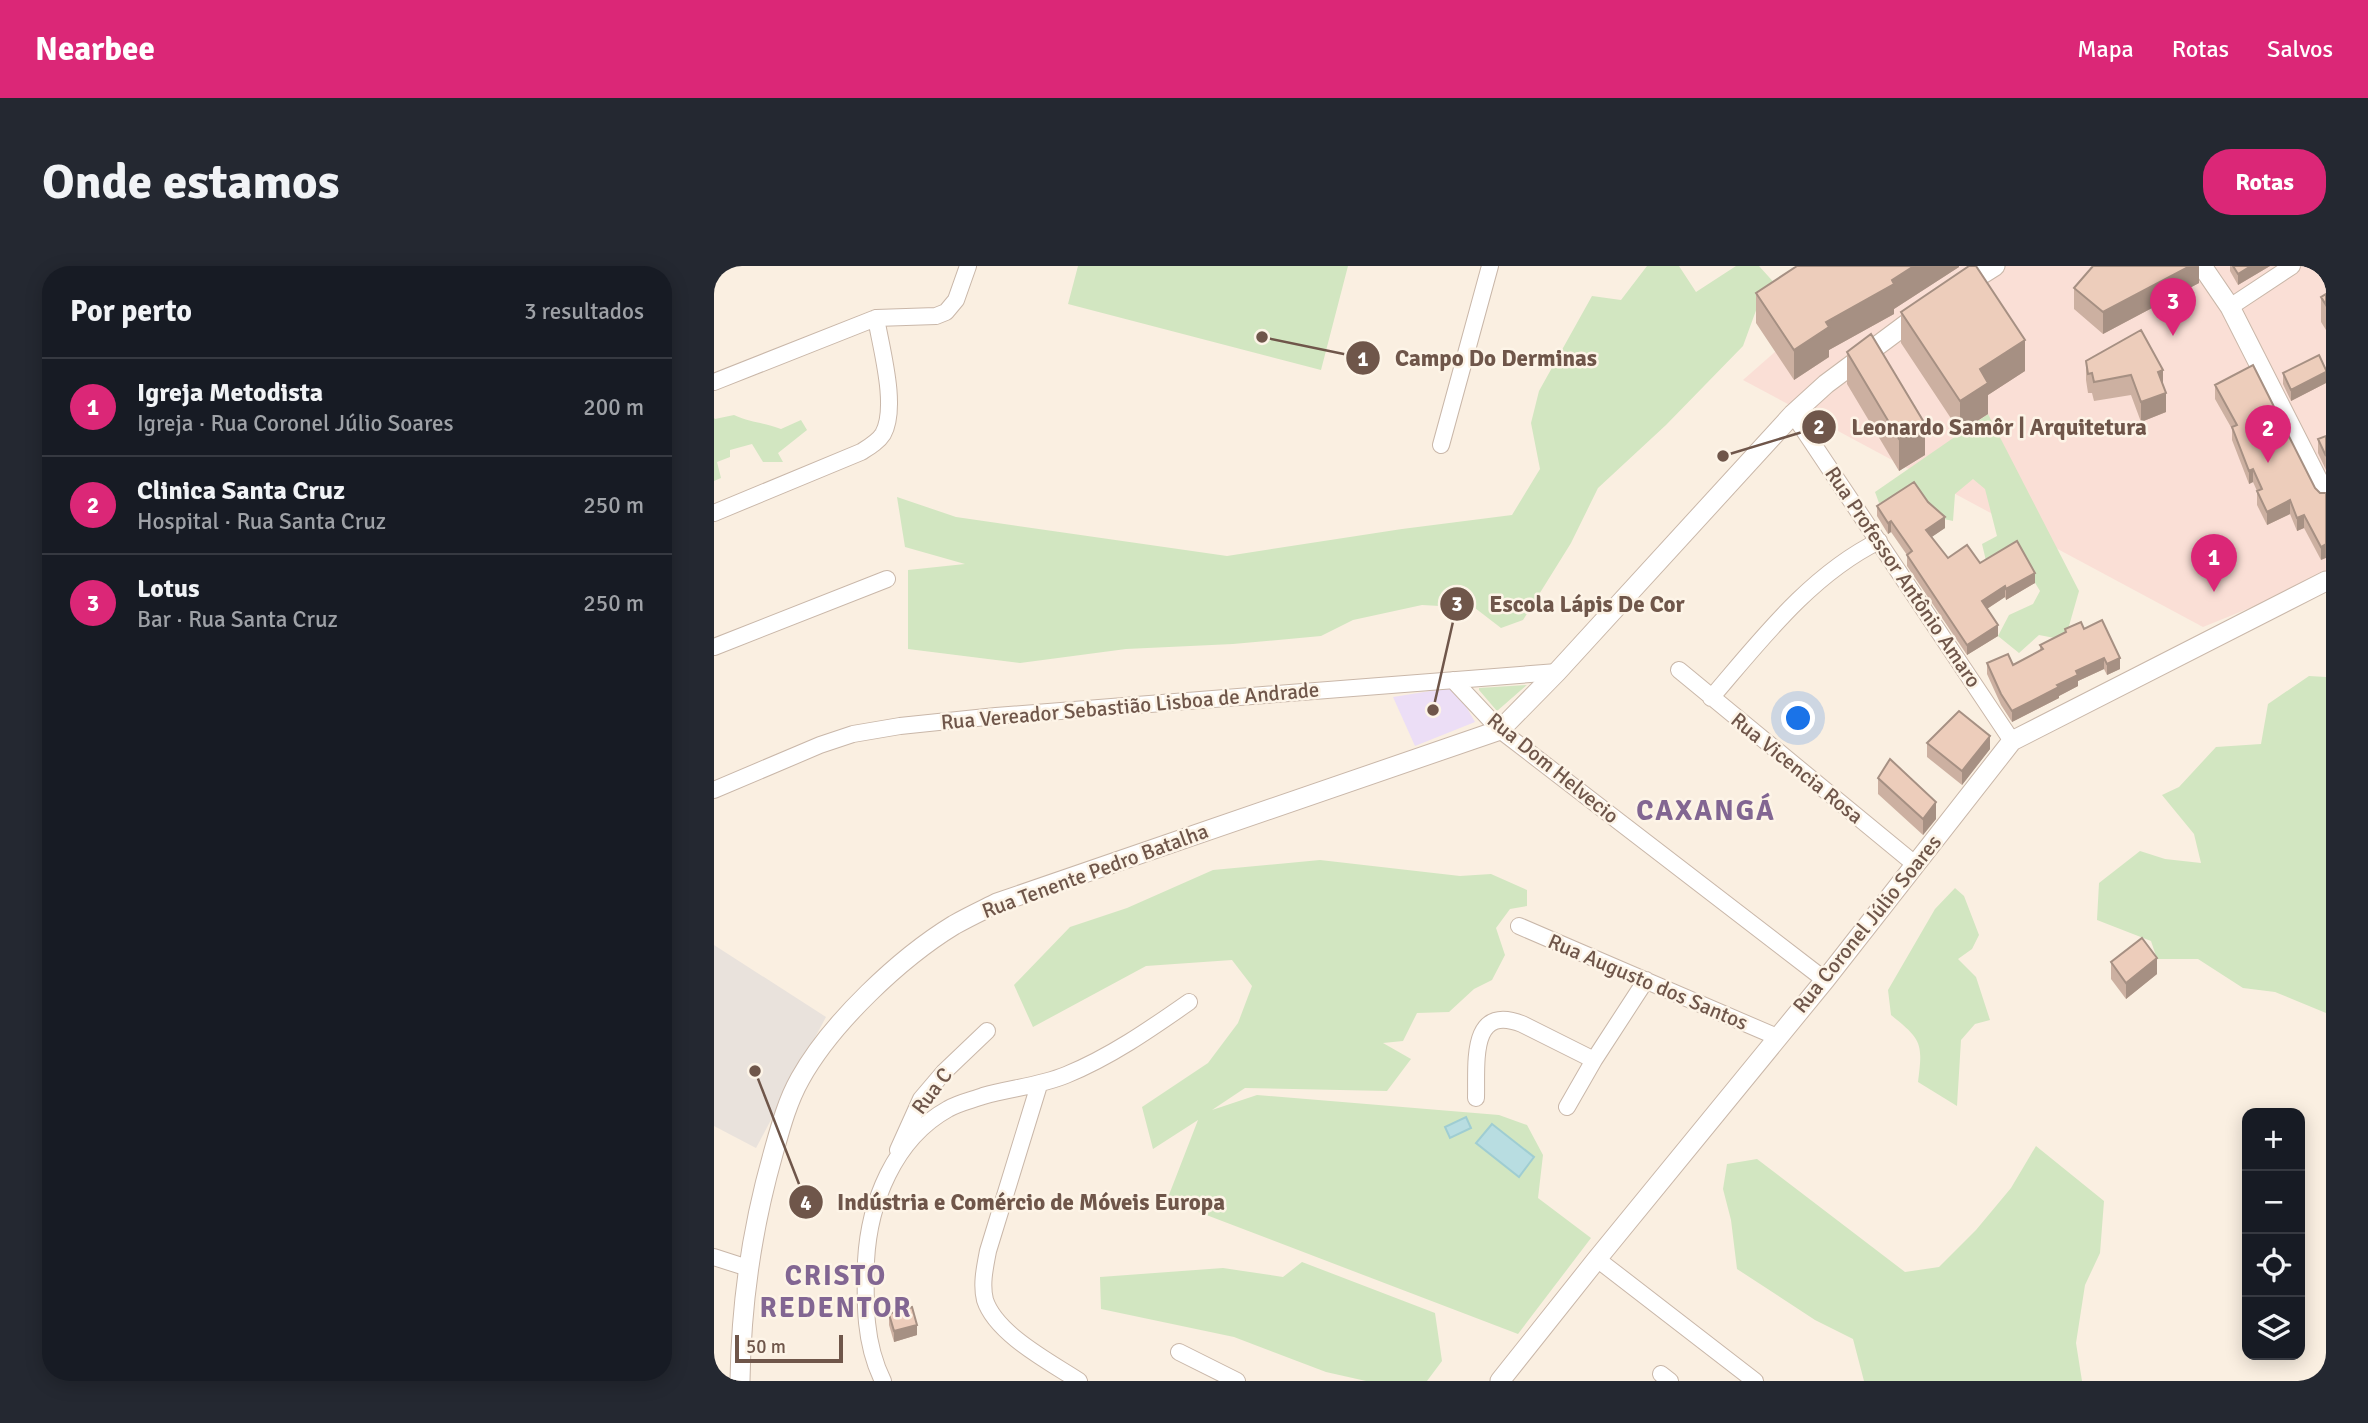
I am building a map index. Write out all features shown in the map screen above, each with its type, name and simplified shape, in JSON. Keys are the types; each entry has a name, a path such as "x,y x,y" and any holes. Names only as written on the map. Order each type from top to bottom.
{"street":[{"path":"714,382 876,318 936,316 946,312 956,300 968,266"},
{"path":"1441,445 1490,266"},
{"path":"1500,730 1558,672 1793,414 1862,355 1995,266"},
{"path":"2202,266 2230,307 2326,496"},
{"path":"2230,307 2292,266"},
{"path":"714,513 861,452 882,435 887,422 889,400 876,318"},
{"name":"Rua Professor Antônio Amaro","path":"1793,414 2012,741"},
{"path":"1711,698 1790,610 1818,583 1842,563 1879,541"},
{"path":"714,647 887,579"},
{"name":"Rua Coronel Júlio Soares","path":"1500,1381 1825,980 2012,741 2326,581"},
{"name":"Rua Vicencia Rosa","path":"1679,670 1916,864"},
{"name":"Rua Vereador Sebastião Lisboa de Andrade","path":"714,790 820,745 853,734 900,726 996,716 1558,672"},
{"name":"Rua Dom Helvecio","path":"1452,680 1500,730 1825,980"},
{"name":"Rua Tenente Pedro Batalha","path":"740,1381 748,1268 765,1183 781,1126 799,1080 819,1050 857,1006 904,963 953,926 997,903 1500,730"},
{"name":"Rua Augusto dos Santos","path":"1520,926 1777,1037"},
{"path":"1567,1107 1646,980"},
{"path":"883,1381 867,1336 867,1238 877,1200 893,1162 922,1127 949,1109 986,1096 1039,1085 1096,1062 1134,1040 1189,1002"},
{"path":"1476,1098 1478,1051 1481,1035 1490,1021 1509,1019 1594,1060"},
{"name":"Rua C","path":"893,1162 921,1099 944,1072 987,1031"},
{"path":"1039,1085 988,1251 983,1278 985,1299 993,1316 1007,1331 1079,1381"},
{"path":"714,1257 748,1268"},
{"path":"1597,1259 1755,1381"},
{"path":"1180,1352 1237,1381"}],"shaded area":[{"path":"1873,266 2326,266 2326,577 2203,627 1743,380"},
{"path":"1455,687 1475,722 1415,746 1393,697"},
{"path":"714,945 826,1017 756,1148 714,1126"}],"green space":[{"path":"1078,266 1348,266 1321,370 1068,304"},
{"path":"1647,266 1679,266 1696,292 1736,266 1759,266 1786,296 1758,305 1743,346 1666,425 1598,488 1571,543 1523,620 1501,628 1475,608 1422,605 1353,620 1321,636 1233,644 1126,649 1020,663 908,649 908,570 965,564 905,547 897,497 956,517 1227,556 1512,515 1540,469 1531,423 1539,391 1592,296 1621,300"},
{"path":"1988,414 2079,591 2065,640 2039,635 2019,653 1998,636 2009,615 2033,604 2040,591 2017,553 1988,569 1982,544 1997,536 1985,489 1973,479 1955,494 1953,521 1930,516 1914,493 1879,503 1875,492"},
{"path":"734,415 781,429 801,420 807,430 778,453 783,462 763,462 752,444 730,450 730,457 717,462 721,478 714,481 714,418"},
{"path":"2309,676 2326,677 2326,1013 2275,992 2243,988 2198,959 2157,959 2151,941 2097,920 2099,883 2140,851 2165,859 2201,863 2194,834 2162,795 2179,787 2216,747 2261,744 2268,704"},
{"path":"1527,685 1497,711 1479,690 1479,688"},
{"path":"1320,860 1460,876 1491,874 1527,890 1527,906 1510,909 1496,928 1505,955 1492,980 1474,989 1449,1012 1417,1013 1403,1041 1383,1043 1411,1059 1387,1091 1245,1088 1212,1110 1257,1095 1499,1115 1527,1125 1543,1155 1538,1198 1591,1238 1518,1334 1167,1200 1198,1120 1153,1149 1142,1107 1208,1063 1238,1023 1252,986 1232,960 1146,966 1033,1027 1014,985 1070,927 1127,908 1213,870"},
{"path":"1955,888 1964,896 1979,935 1972,949 1958,959 1976,977 1990,1020 1975,1024 1961,1040 1957,1106 1918,1082 1918,1043 1891,1015 1888,990 1935,909"},
{"path":"2036,1146 2104,1201 2100,1253 2085,1285 2076,1343 2082,1381 1864,1381 1853,1339 1815,1320 1737,1269 1731,1220 1723,1189 1727,1164 1757,1159 1905,1272 1939,1267 1976,1230 2011,1188"},
{"path":"1302,1262 1435,1313 1442,1361 1427,1381 1366,1381 1326,1372 1234,1337 1101,1309 1100,1277 1223,1268 1283,1277"}],"water":[{"path":"1466,1117 1471,1128 1450,1138 1445,1127"},
{"path":"1492,1124 1534,1157 1519,1177 1476,1143"}],"building":[{"path":"1797,266 1914,266 1892,280 1894,284 1826,322 1829,327 1794,350 1756,293"},
{"path":"1969,266 1976,266 2025,340 1980,369 1988,383 1960,401 1901,312"},
{"path":"2093,266 2190,266 2103,312 2074,288"},
{"path":"2233,266 2251,266 2238,274"},
{"path":"2141,330 2163,370 2158,372 2166,393 2141,402 2131,375 2094,382 2092,373 2088,374 2086,361"},
{"path":"1871,334 1925,424 1899,439 1847,352"},
{"path":"2319,355 2326,372 2291,390 2283,373"},
{"path":"2253,365 2315,488 2320,493 2326,493 2326,544 2321,547 2304,515 2297,518 2290,500 2267,512 2257,491 2262,489 2253,469 2249,471 2232,427 2237,425 2215,385"},
{"path":"2326,436 2326,456 2318,439"},
{"path":"1914,482 1928,502 1945,517 1926,530 1948,558 1967,545 1980,563 2017,541 2035,573 2006,589 2005,586 1982,601 1998,625 1967,645 1907,555 1912,551 1877,506"},
{"path":"2102,620 2120,658 2107,664 2104,658 2076,671 2078,675 2057,685 2059,687 2012,711 1987,663 2008,654 2013,665 2043,649 2040,645 2066,632 2065,629 2081,622 2084,629"},
{"path":"1959,711 1990,736 1962,771 1927,743"},
{"path":"1890,759 1936,802 1923,819 1878,778"},
{"path":"2142,938 2157,958 2126,983 2111,962"},
{"path":"912,1307 917,1325 894,1331 889,1314"}],"place":[{"name":"Lotus","path":"2173,336"},
{"name":"Campo Do Derminas","path":"1262,337"},
{"name":"Leonardo Samôr | Arquitetura","path":"1723,456"},
{"name":"Clinica Santa Cruz","path":"2268,463"},
{"name":"Igreja Metodista","path":"2214,592"},
{"name":"Escola Lápis De Cor","path":"1433,710"},
{"name":"Indústria e Comércio de Móveis Europa","path":"755,1071"}],"district":[{"name":"CAXANGÁ","path":"1706,810"},
{"name":"CRISTO REDENTOR","path":"836,1291"}]}
